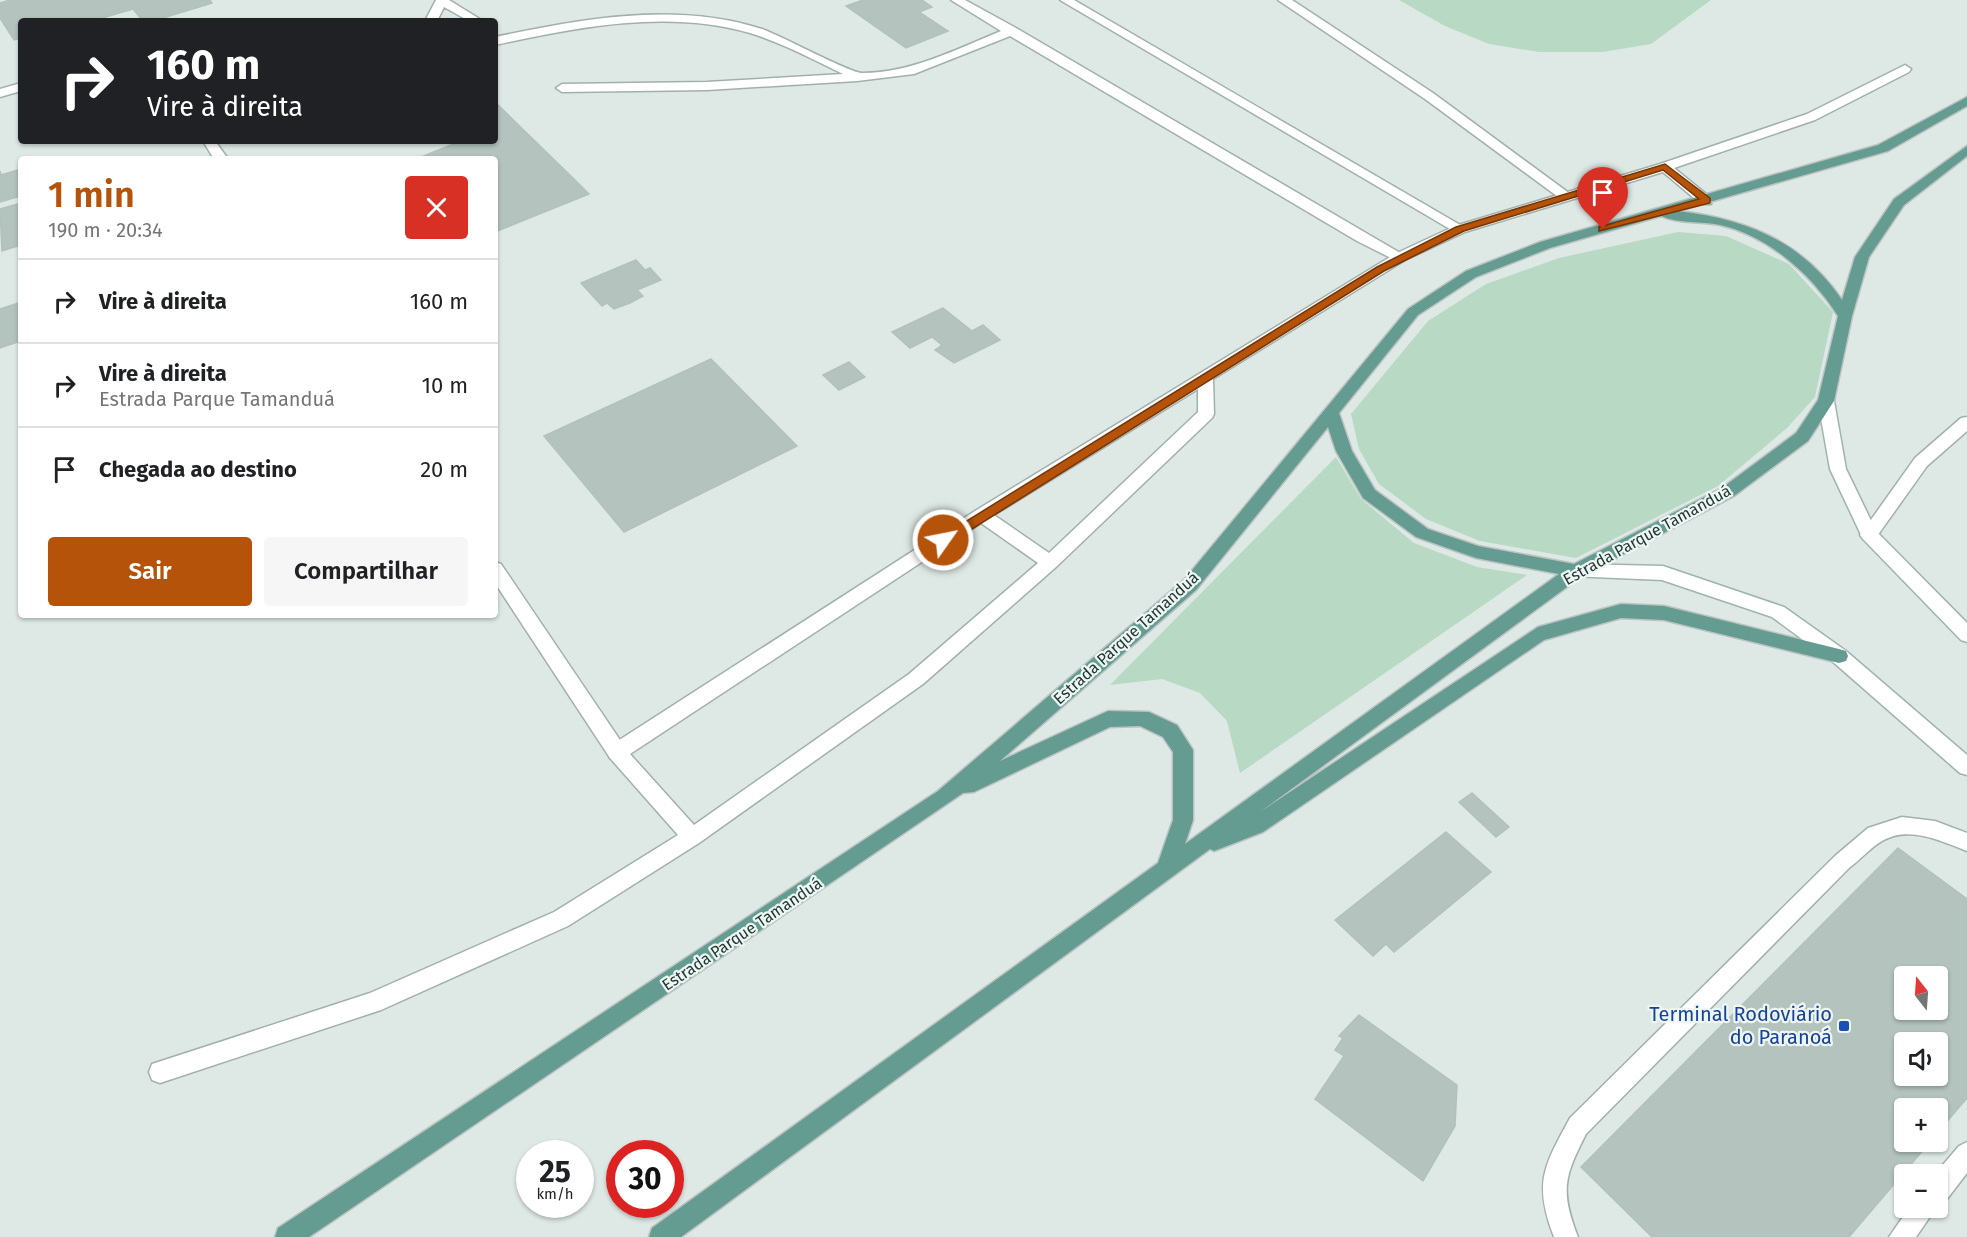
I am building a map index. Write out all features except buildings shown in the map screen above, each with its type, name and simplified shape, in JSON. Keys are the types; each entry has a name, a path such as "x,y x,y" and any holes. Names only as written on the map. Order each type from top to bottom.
{"main road":[{"name":"Estrada Parque Tamanduá","path":"287,1237 945,796 1190,585 1413,312 1471,274 1545,245 1706,201 1883,148 1967,101"},
{"name":"Estrada Parque Tamanduá","path":"661,1237 1576,571 1728,492 1802,437 1826,401 1845,316 1863,257 1899,202 1967,150"},
{"path":"1661,213 1731,224 1764,238 1795,256 1838,304 1845,316"},
{"path":"1332,414 1344,451 1369,494 1422,533 1476,552 1576,571"},
{"path":"1190,851 1256,826 1538,633 1621,611 1664,613 1839,656"},
{"path":"945,796 1108,719 1142,718 1170,731 1183,750 1183,820 1167,868"}],"street":[{"path":"957,0 1362,238 1400,257"},
{"path":"1066,0 1460,229"},
{"path":"1284,0 1429,96 1566,196"},
{"path":"433,18 442,1 472,18"},
{"path":"498,41 600,22 693,19 741,27 781,40 857,76"},
{"path":"562,88 707,86 914,70 1012,31"},
{"path":"498,33 508,39"},
{"path":"617,752 981,515 1400,257 1460,229 1665,167 1810,117 1905,69"},
{"path":"0,93 18,88"},
{"path":"1665,167 1706,201"},
{"path":"160,1072 373,1003 561,919 692,837 916,679 1050,562 1206,414 1205,376"},
{"path":"1826,401 1839,469 1869,535 1967,635"},
{"path":"1869,535 1904,490 1921,462 1967,422"},
{"path":"981,515 1050,562"},
{"path":"1576,571 1663,573 1778,612 1839,656 1967,767"},
{"path":"498,574 617,752 692,837"},
{"path":"1566,1237 1555,1209 1556,1168 1578,1126 1842,862 1879,832 1893,828 1926,827 1967,842"},
{"path":"1948,1178 1967,1154"},
{"path":"1901,1237 1916,1218"}],"green space":[{"path":"1399,0 1711,0 1651,44 1603,52 1539,52 1489,44 1445,26"},
{"path":"1678,232 1726,236 1789,264 1833,312 1815,397 1787,428 1718,486 1576,558 1480,541 1426,519 1379,484 1359,449 1351,414 1428,321 1486,284 1559,258"},
{"path":"1336,457 1361,499 1414,543 1477,567 1527,575 1240,773 1227,721 1200,693 1162,679 1110,685"}],"place":[{"name":"Terminal Rodoviário do Paranoá","path":"1844,1026"}],"route":[{"path":"943,540 1380,269 1460,229 1665,167 1706,201 1603,229"}]}
